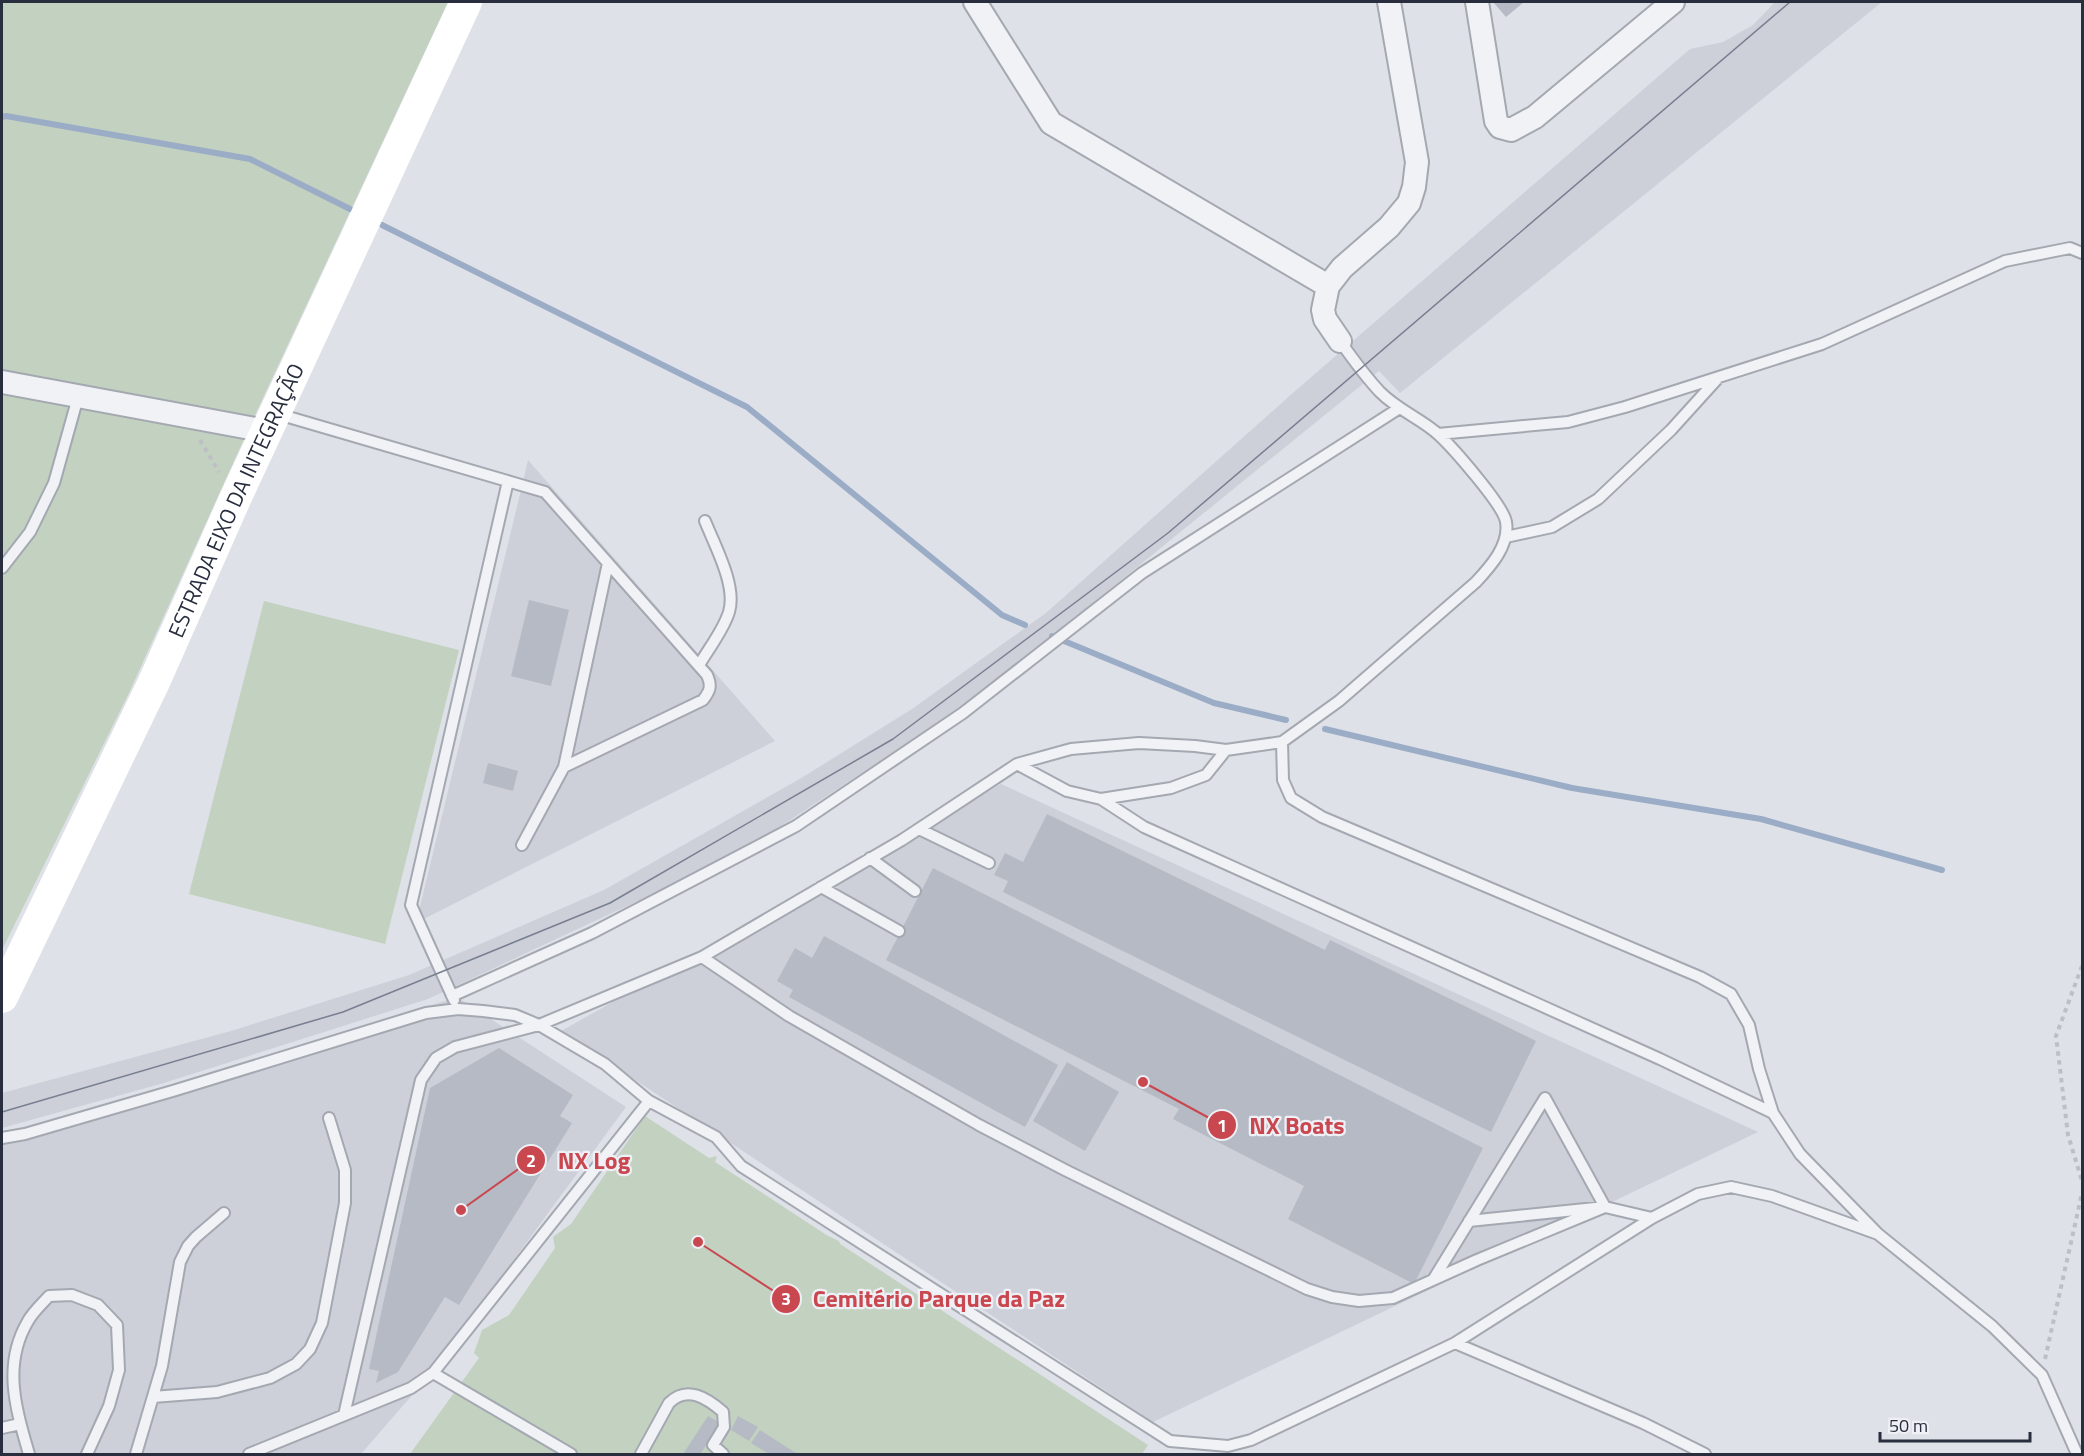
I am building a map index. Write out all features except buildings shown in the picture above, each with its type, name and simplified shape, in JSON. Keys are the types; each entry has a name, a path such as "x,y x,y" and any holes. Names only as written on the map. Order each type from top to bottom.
{"main road":[{"name":"ESTRADA EIXO DA INTEGRAÇÃO","path":"2,997 154,682 235,499 466,2"}],"street":[{"path":"975,2 1051,123 1328,286"},
{"path":"1340,341 1325,319 1323,310 1328,286 1342,268 1389,227 1409,203 1414,187 1417,162 1389,2"},
{"path":"1477,2 1496,121 1504,128 1511,130 1535,117 1672,2"},
{"path":"2,382 182,415 271,422"}],"lane":[{"path":"1438,434 1568,422 1625,407 1822,344 2005,261 2070,248 2082,253"},
{"path":"344,1415 421,1080 436,1058 454,1047 539,1025 702,957 919,829 1017,764 1071,749 1139,743 1226,750 1282,742 1339,701 1459,599 1493,563 1506,537 1506,521 1497,502 1438,434 1398,408 1360,370 1340,341"},
{"path":"1506,537 1552,527 1598,499 1671,430 1719,377"},
{"path":"2,568 30,532 54,483 78,397"},
{"path":"452,996 592,933 796,826 963,713 1142,573 1398,408"},
{"path":"271,422 544,492 707,675 711,684 710,691 703,700 564,767"},
{"path":"458,1009 411,905 508,481"},
{"path":"699,665 730,609 731,590 705,521"},
{"path":"522,845 564,767 608,563"},
{"path":"1282,742 1283,780 1291,798 1322,817 1689,972 1731,994 1749,1025 1759,1069 1773,1113 1800,1154 1878,1234 1992,1326 2042,1375 2077,1455"},
{"path":"1101,799 1171,788 1206,775 1226,750"},
{"path":"1017,764 1067,791 1101,799 1144,827 1650,1054 1773,1113"},
{"path":"919,829 989,863"},
{"path":"870,858 915,891"},
{"path":"821,887 899,931"},
{"path":"702,957 789,1016 979,1125 1307,1289 1332,1297 1359,1301 1393,1298 1605,1207"},
{"path":"2,1138 25,1134 176,1090 426,1013 458,1009 515,1015 539,1025 605,1065 649,1101 716,1137 741,1166 1170,1441 1226,1450 1455,1343 1652,1218 1698,1194 1731,1187 1772,1196 1878,1234"},
{"path":"1433,1280 1545,1098 1605,1207"},
{"path":"249,1455 411,1388 433,1373 649,1101"},
{"path":"153,1397 217,1392 270,1378 296,1364 310,1349 322,1323 345,1203 345,1170 329,1118"},
{"path":"1469,1221 1605,1207 1652,1218"},
{"path":"136,1455 167,1345 174,1286 180,1262 188,1246 196,1237 225,1213"},
{"path":"29,1455 14,1399 12,1375 18,1341 29,1319 49,1296 72,1295 99,1305 117,1325 119,1370 109,1406 87,1455"},
{"path":"1455,1343 1643,1423 1705,1455"},
{"path":"433,1373 571,1455"},
{"path":"641,1455 669,1403 676,1396 686,1394 703,1398 723,1412 724,1427 713,1445 723,1455"},
{"path":"2,1428 20,1424"}],"path":[{"path":"182,415 199,438 235,499"},
{"path":"2082,966 2056,1036 2068,1135 2082,1181"},
{"path":"2042,1375 2082,1193"}],"shaded area":[{"path":"1775,2 1882,2 1400,393 1379,371 1009,671 954,712 775,830 672,885 428,999 164,1083 2,1128 2,1093 231,1031 409,975 604,890 803,777 912,709 1046,613 1294,392 1690,49 1723,42 1753,25"},
{"path":"528,460 775,741 416,923 522,486"},
{"path":"1001,784 1758,1132 1153,1422 561,1031"},
{"path":"457,997 626,1107 427,1378 361,1454 2,1454 2,1141 27,1137"}],"green space":[{"path":"2,2 448,2 249,428 129,693 2,950"},
{"path":"264,601 459,650 385,944 189,894"},
{"path":"645,1116 709,1158 717,1156 715,1162 1148,1445 1142,1454 410,1454 479,1358 474,1353 482,1330 509,1315 555,1248 553,1237 571,1224"}],"waterway":[{"path":"2,117 250,159 350,209"},
{"path":"382,225 747,407 1002,615 1025,625"},
{"path":"1052,636 1214,703 1286,720"},
{"path":"1325,729 1572,788 1761,819 1942,870"}],"tram line":[{"path":"2,1112 343,1012 610,903 893,739 1168,533 1790,2"}],"place":[{"name":"NX Boats","path":"1143,1082"},
{"name":"NX Log","path":"461,1210"},
{"name":"Cemitério Parque da Paz","path":"698,1242"}]}
